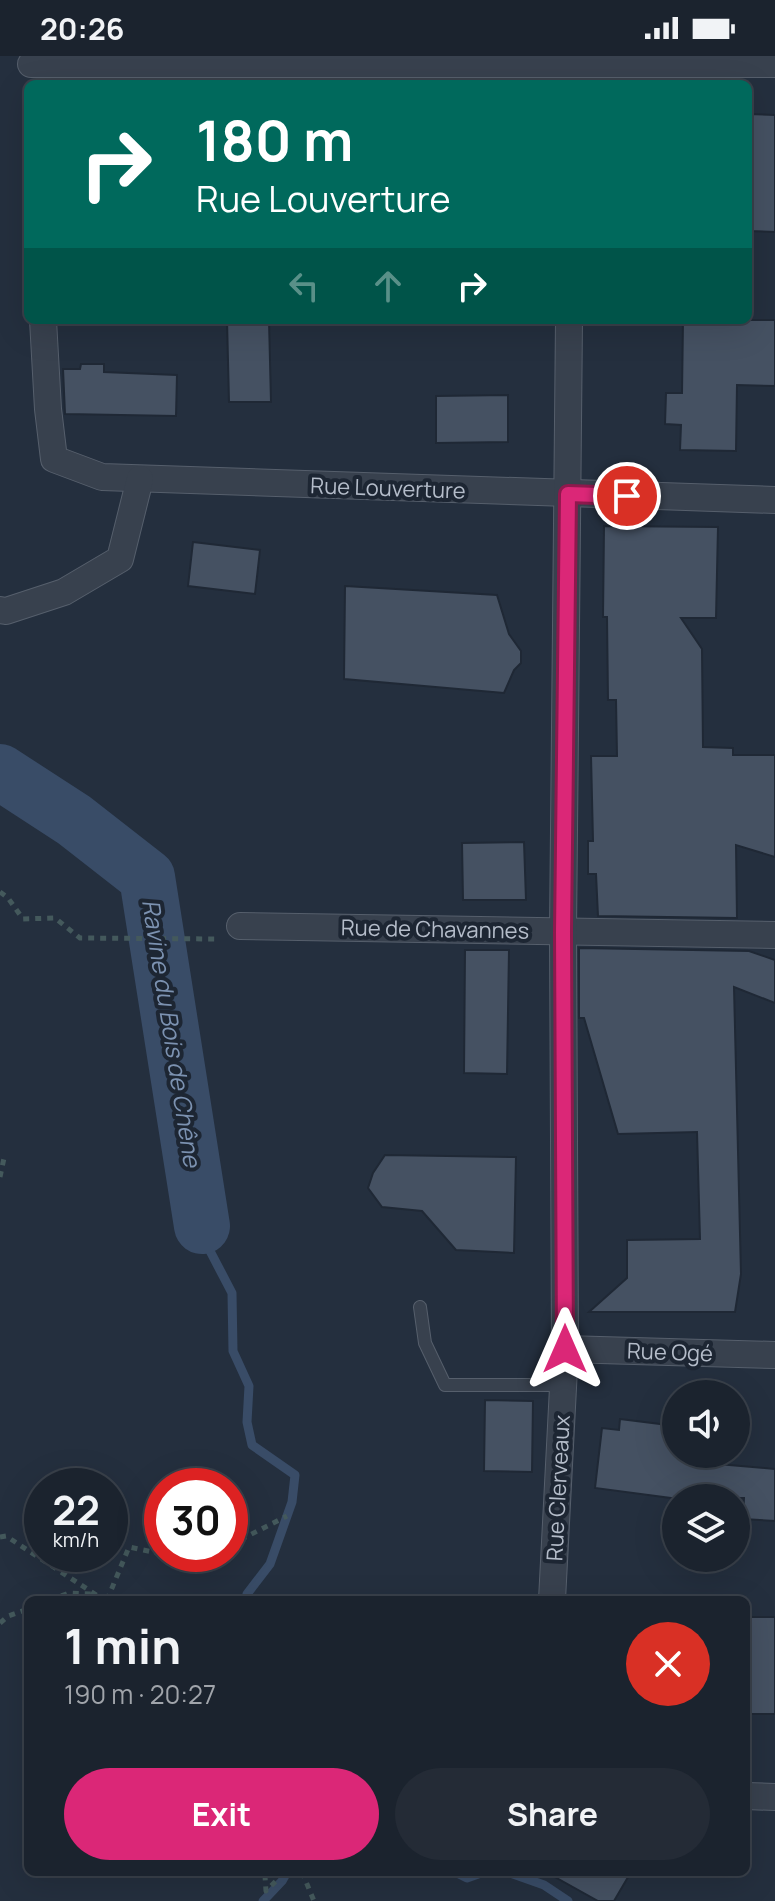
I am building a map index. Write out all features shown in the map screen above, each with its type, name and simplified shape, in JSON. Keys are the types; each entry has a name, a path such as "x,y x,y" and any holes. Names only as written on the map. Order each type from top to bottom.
{"street":[{"path":"31,68 574,68 775,64"},
{"name":"Rue Louverture","path":"43,324 54,459 102,477 775,500"},
{"name":"Rue Clerveaux","path":"552,1596 565,1349 563,932 569,324"},
{"path":"0,610 6,611 64,592 120,559 140,479"},
{"name":"Rue de Chavannes","path":"240,926 775,935"},
{"name":"Rue Ogé","path":"565,1349 775,1355"},
{"path":"750,1796 775,1797"}],"lane":[{"path":"420,1307 425,1343 445,1385 563,1385"}],"path":[{"path":"0,892 23,919 55,918 80,938 172,940"},
{"path":"0,1177 4,1158"},
{"path":"248,1536 287,1516"},
{"path":"0,1537 6,1536 98,1596"},
{"path":"106,1596 129,1547 144,1550"},
{"path":"61,1596 69,1593 96,1596"},
{"path":"0,1623 8,1616 24,1610"},
{"path":"265,1876 266,1891 279,1876"},
{"path":"304,1876 314,1901"}],"building":[{"path":"752,114 775,115 775,232 752,231"},
{"path":"752,320 775,320 775,386 737,385 736,451 680,450 681,425 665,424 666,393 682,393 683,324 752,324"},
{"path":"227,324 269,324 271,402 229,402"},
{"path":"81,364 104,364 104,372 177,375 176,416 65,414 63,369 80,369"},
{"path":"508,395 508,442 436,443 436,396"},
{"path":"604,526 718,527 716,618 681,618 702,649 703,747 733,748 733,755 775,755 775,857 736,845 737,918 598,916 596,874 588,874 588,841 593,841 591,756 617,756 616,700 608,700 607,617 603,617"},
{"path":"193,542 260,550 255,594 188,586"},
{"path":"345,586 497,595 509,634 521,651 521,663 514,670 504,693 344,679"},
{"path":"524,842 526,900 463,900 462,843"},
{"path":"579,948 749,951 775,960 775,1003 734,987 741,1274 735,1312 589,1312 627,1278 627,1240 700,1239 697,1132 618,1134 584,1018 579,1018"},
{"path":"465,950 509,950 507,1074 464,1073"},
{"path":"385,1155 516,1157 514,1253 456,1250 422,1211 382,1207 368,1188 373,1173"},
{"path":"485,1400 533,1401 532,1472 484,1471"},
{"path":"620,1419 662,1424 662,1468 775,1469 775,1521 750,1519 750,1484 662,1484 662,1497 595,1488 602,1428 619,1430"},
{"path":"750,1617 775,1617 775,1714 750,1714"},
{"path":"553,1876 629,1876 614,1901 598,1901"}],"waterway":[{"name":"Ravine du Bois de Chêne","path":"0,772 74,820 147,877 202,1226"},
{"path":"202,1226 209,1249 232,1293 233,1351 249,1386 247,1422 252,1445 295,1475 292,1502 270,1564 247,1596"},
{"path":"263,1901 285,1876"},
{"path":"463,1876 473,1876"},
{"path":"518,1876 544,1885 568,1901"}],"route":[{"path":"565,1349 563,932 568,494 627,496"}]}
